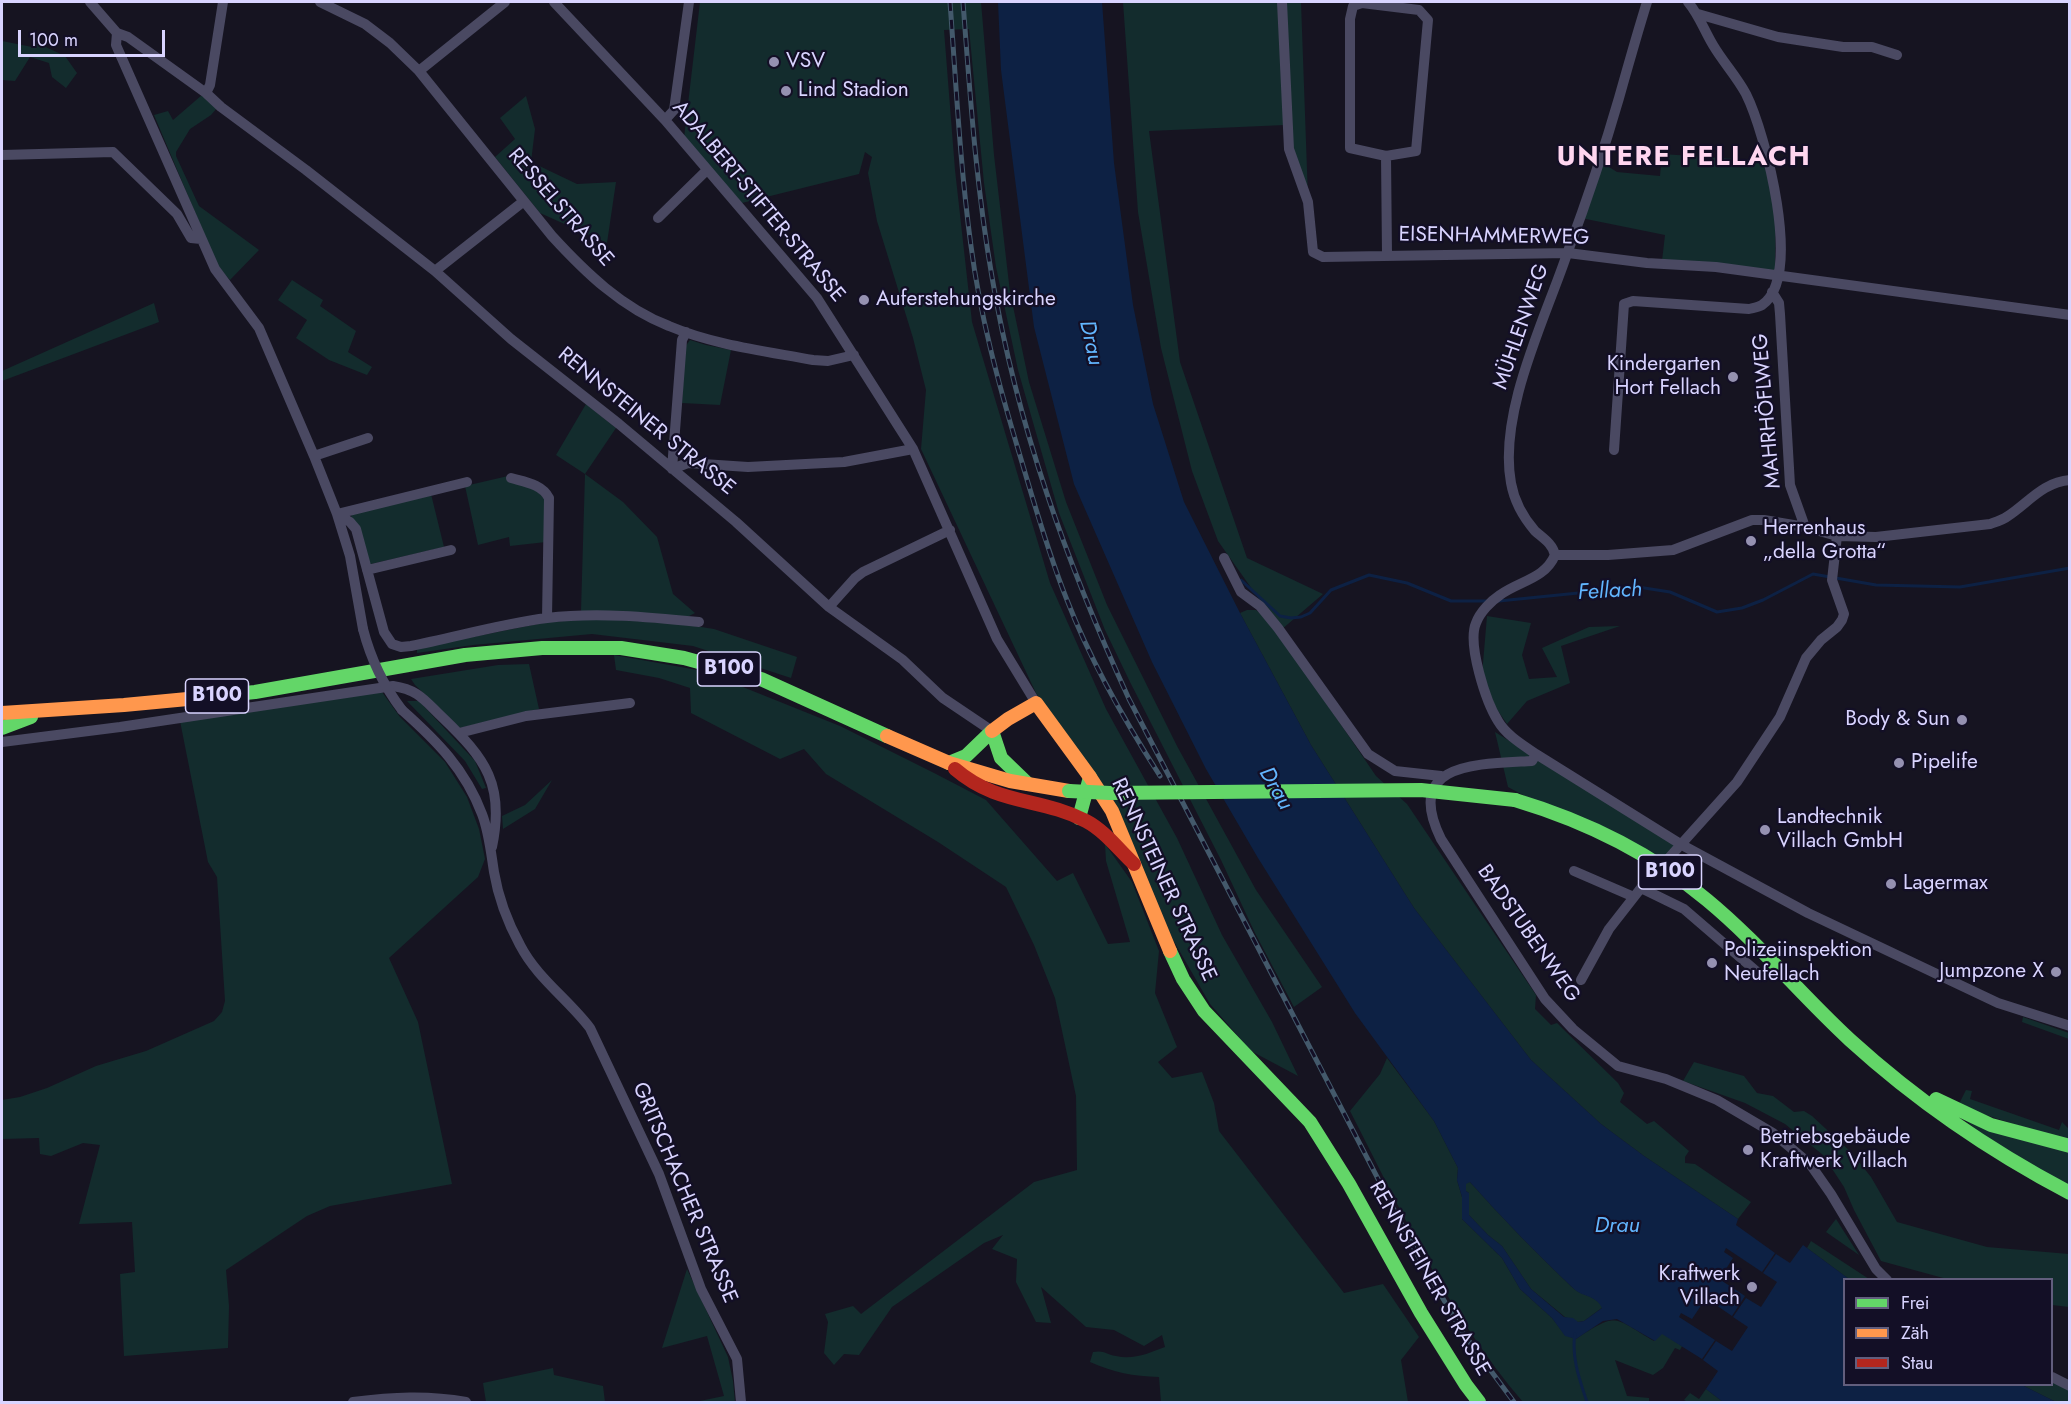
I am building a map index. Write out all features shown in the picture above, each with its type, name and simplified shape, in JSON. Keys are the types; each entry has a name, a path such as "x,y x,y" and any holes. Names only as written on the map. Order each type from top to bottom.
{"main road":[{"name":"B100","path":"2,713 255,692 465,656 542,648 621,648 684,658 761,679 950,763 1028,784 1069,791 1110,793 1421,790 1515,800 1584,824 1639,852 1686,884 1741,932 1851,1040 1921,1099 1989,1147 2070,1193"},
{"path":"1036,704 1008,719 966,756 950,763 964,778 990,794 1049,807 1087,821 1134,864"},
{"name":"RENNSTEINER STRASSE","path":"1036,704 1112,811 1183,979 1204,1011 1310,1122 1349,1184 1421,1313 1479,1402"},
{"path":"2,728 52,710"},
{"path":"992,731 1001,758 1028,784"},
{"path":"1079,818 1090,777"},
{"path":"1885,1069 1908,1079 1956,1110 1991,1125 2070,1146"}],"street":[{"name":"RENNSTEINER STRASSE","path":"90,2 117,33 128,37 206,93 435,272 527,352 619,424 753,537 829,607 903,660 943,698 992,731"},
{"path":"206,93 210,85 223,2"},
{"name":"RESSELSTRASSE","path":"320,2 365,24 390,43 419,71 576,262 599,283 647,316 713,341 813,360 828,361 854,355"},
{"path":"419,71 505,2"},
{"name":"ADALBERT-STIFTER-STRASSE","path":"554,2 665,120 811,290 914,449 997,639 1036,704"},
{"path":"665,120 674,110 689,2"},
{"name":"EISENHAMMERWEG","path":"1282,2 1289,148 1308,202 1313,252 1323,256 1568,253 1647,263 1716,267 2070,315"},
{"name":"MÜHLENWEG","path":"1555,555 1551,545 1534,529 1517,504 1510,482 1509,457 1512,424 1531,349 1568,253 1606,139 1647,2"},
{"path":"1688,2 1698,14 1713,44 1746,94 1767,148 1779,202 1780,251 1776,285 1772,292"},
{"path":"1362,3 1419,10 1428,20 1416,151 1386,156 1350,148 1350,19 1353,6 1362,3"},
{"path":"1698,14 1778,37 1843,47 1872,47 1897,55"},
{"name":"GRITSCHACHER STRASSE","path":"117,33 116,45 183,193 201,239 215,269 260,328 314,456 337,514 350,556 363,628 378,674 402,710 438,741 460,770 483,815 498,889 519,943 538,973 575,1009 590,1028 658,1174 701,1289 737,1359 741,1402"},
{"path":"2,155 113,152 177,214 191,237 201,239"},
{"path":"1386,156 1387,255"},
{"path":"658,218 707,170"},
{"path":"435,272 524,201"},
{"name":"MAHRHÖFLWEG","path":"1614,450 1624,304 1633,301 1749,309 1762,304 1772,292 1779,303 1790,485 1805,527"},
{"path":"686,332 682,340 672,469 688,463 748,467 844,462 914,449"},
{"path":"314,456 368,438"},
{"path":"511,478 538,486 549,498 547,618"},
{"path":"2070,480 2054,484 2031,496 2007,518 1990,524 1876,537 1837,536 1805,527 1752,520 1673,550 1608,555 1555,555 1546,570 1499,595 1476,623 1474,633 1476,661 1483,687 1498,723 1536,754 1682,845 1808,913 1998,1003 2070,1026"},
{"path":"337,514 466,482"},
{"path":"337,514 356,529 387,638 392,644 401,647 547,618 595,616 666,618 699,622"},
{"path":"829,607 863,572 950,530"},
{"path":"1667,860 1737,782 1780,717 1806,658 1813,648 1838,627 1842,620 1844,614 1832,576 1837,536"},
{"path":"367,570 451,550"},
{"path":"1224,558 1241,592 1260,606 1272,621 1368,754 1395,771 1441,776 1470,767 1532,761 1536,754"},
{"name":"GRITSCHACHER STRASSE","path":"2,742 120,727 393,686 408,688 421,695 459,733 485,765 491,781 497,822 491,851"},
{"path":"459,733 526,716 630,703"},
{"name":"BADSTUBENWEG","path":"1441,776 1431,791 1430,809 1433,822 1459,869 1545,999 1573,1029 1618,1066 1666,1079 1717,1100 1773,1133 1810,1164 1831,1194 1876,1269 1885,1278"},
{"path":"1574,871 1634,897"},
{"path":"1581,980 1609,929 1653,873"},
{"path":"1641,888 1684,909 1756,971"},
{"path":"2053,1378 2070,1386"},
{"path":"353,1402 439,1397 466,1402"}],"green space":[{"path":"700,2 981,2 994,155 1010,292 1029,382 1066,502 1107,605 1177,746 1256,890 1322,987 1294,1007 1105,630 1059,513 1018,370 996,267 984,183 969,29 944,30 955,170 972,322 1050,583 1106,709 1177,838 1222,935 1272,1022 1298,1076 1251,1051 1210,1004 1172,938 1116,811 1036,693 921,449 926,390 913,338 877,221 868,173 872,157 865,152 859,174 742,203 684,138"},
{"path":"1123,2 1301,2 1308,198 1285,125 1149,131 1180,362 1247,558 1323,594 1281,630 1218,541 1192,471 1161,348 1138,212"},
{"path":"2,41 32,47 35,42 65,56 77,73 66,88 52,77 49,63 30,57 15,81 2,80"},
{"path":"202,95 217,108 211,115 190,129 176,152 176,156 199,206 259,250 230,280 218,267 154,115 168,111 173,120"},
{"path":"526,96 535,129 531,162 577,184 616,182 607,243 540,213 495,157 515,139 500,118"},
{"path":"1662,154 1768,161 1776,202 1775,272 1662,261 1665,235 1581,218 1598,160 1617,172 1660,176"},
{"path":"292,280 323,300 320,306 356,331 348,352 372,367 367,375 329,360 296,338 307,320 278,300"},
{"path":"154,303 159,322 2,381 2,371"},
{"path":"690,340 731,350 720,405 682,403 685,347"},
{"path":"586,404 616,428 585,474 556,455"},
{"path":"585,474 623,502 657,537 673,594 695,613 687,617 581,611"},
{"path":"508,476 534,488 544,498 546,542 510,546 509,537 478,545 465,486"},
{"path":"431,494 444,547 371,564 367,561 351,517 352,514"},
{"path":"1256,610 1261,614 1286,644 1376,776 1407,804 1536,995 1535,1009 1551,1025 1557,1023 1618,1083 1624,1093 1620,1102 1647,1124 1654,1121 1689,1151 1685,1157 1685,1163 1695,1164 1751,1202 1738,1219 1601,1124 1531,1060 1414,908 1311,745 1240,613"},
{"path":"1487,616 1531,623 1522,655 1529,679 1557,677 1542,648 1589,627 1620,626 1561,646 1570,683 1527,701 1507,724 1496,708 1482,675"},
{"path":"596,619 669,622 714,629 797,657 791,678 693,646 592,634 473,645 417,653 417,648 548,622"},
{"path":"614,655 703,671 840,726 986,800 1057,881 1073,873 1108,944 1130,942 1106,861 1105,844 1132,882 1159,951 1155,993 1177,1047 1158,1062 1172,1078 1202,1072 1214,1103 1219,1131 1344,1293 1383,1284 1419,1337 1401,1360 1408,1402 1161,1402 1159,1377 1124,1373 1090,1362 1093,1352 1129,1357 1153,1352 1165,1347 1162,1335 1144,1346 1114,1330 1086,1327 1041,1287 1051,1323 1036,1322 1016,1282 1017,1259 992,1249 1003,1235 984,1243 892,1307 859,1355 844,1354 834,1365 824,1353 828,1322 825,1314 853,1306 861,1314 1034,1182 1077,1170 1076,1096 1055,998 1034,945 1006,887 938,842 826,774 804,749 780,759 691,713 690,688 659,678 616,670"},
{"path":"529,664 539,709 460,728 411,679 498,665"},
{"path":"382,692 400,717 445,762 467,797 479,829 485,859 478,877 389,958 418,1022 452,1184 330,1206 307,1216 226,1270 229,1306 228,1348 124,1356 120,1274 135,1272 132,1222 79,1224 100,1145 83,1143 51,1156 40,1154 39,1138 2,1139 2,1100 47,1088 96,1066 146,1051 214,1021 222,1012 225,1001 217,877 208,862 180,721"},
{"path":"407,701 419,701 475,761 486,788 482,789 465,761"},
{"path":"1495,732 1677,845 1658,867 1508,787"},
{"path":"552,780 535,809 503,829 502,816 525,805"},
{"path":"2023,1017 2069,1033 2069,1039 2022,1022"},
{"path":"1387,1058 1434,1121 1458,1168 1457,1180 1462,1197 1462,1219 1502,1258 1520,1289 1552,1318 1565,1335 1576,1339 1600,1324 1615,1320 1654,1341 1662,1333 1682,1346 1680,1350 1675,1348 1663,1368 1653,1375 1615,1360 1627,1396 1649,1398 1649,1402 1523,1402 1496,1369 1449,1299 1428,1262 1350,1111 1380,1074"},
{"path":"1694,1062 1744,1076 1757,1093 1773,1096 1794,1112 1804,1111 1812,1116 1851,1152 1871,1177 1897,1222 1987,1247 2069,1254 2069,1307 2053,1305 2053,1278 1943,1278 1881,1261 1844,1187 1823,1155 1785,1124 1745,1103 1683,1081"},
{"path":"1966,1090 1972,1091 1970,1099 2059,1130 2062,1122 2069,1129 2069,1142 1958,1106"},
{"path":"1960,1116 2069,1150 2069,1187 1989,1140"},
{"path":"1470,1182 1573,1288 1596,1300 1603,1307 1584,1321 1578,1322 1565,1317 1531,1289 1502,1246 1469,1215 1469,1193 1466,1191 1465,1183"},
{"path":"1836,1219 1859,1255 1826,1232"},
{"path":"1811,1241 1867,1278 1848,1278 1807,1248"},
{"path":"687,1269 728,1357 735,1402 695,1402 724,1396 707,1336 662,1348"},
{"path":"553,1368 554,1375 603,1386 605,1402 486,1402 483,1383"},
{"path":"2053,1382 2069,1390 2069,1402 2056,1402 2024,1386 2053,1386"},
{"path":"1706,1389 1723,1402 1684,1400 1690,1393 1699,1399"}],"water":[{"name":"Drau","path":"998,2 1102,2 1114,163 1133,305 1153,404 1184,502 1311,745 1414,908 1531,1060 1601,1124 1738,1219 1736,1225 1775,1253 1762,1272 1726,1248 1724,1252 1733,1258 1722,1275 1712,1269 1710,1273 1745,1296 1732,1316 1697,1292 1694,1295 1704,1301 1692,1319 1681,1313 1679,1317 1715,1340 1702,1359 1662,1334 1655,1341 1617,1319 1603,1321 1576,1339 1565,1336 1552,1318 1520,1289 1502,1258 1462,1219 1462,1197 1457,1180 1458,1168 1434,1121 1355,1013 1258,858 1206,769 1152,662 1074,484 1034,327 1001,70","holes":["1470,1182 1573,1288 1596,1300 1602,1308 1584,1321 1578,1322 1573,1318 1564,1317 1531,1289 1502,1246 1469,1215 1469,1193 1466,1191 1466,1184"]},
{"path":"1803,1245 1848,1278 1843,1278 1843,1386 2024,1386 2056,1402 1723,1402 1706,1389 1718,1371 1703,1360 1716,1341 1732,1351 1748,1327 1733,1317 1746,1298 1761,1307 1777,1282 1763,1273 1776,1254 1790,1263"}],"waterway":[{"name":"Fellach","path":"1499,601 1638,587 1670,592 1717,612 1742,608 1763,600 1813,574 1876,585 1960,587 2070,568"},
{"name":"Fellach","path":"1241,580 1280,616 1291,618 1310,613 1331,590 1369,575 1407,583 1451,601 1487,601"},
{"path":"1575,1334 1575,1360 1587,1402"}],"railway":[{"path":"950,2 961,155 971,246 990,348 1003,399 1047,543 1076,623 1109,690 1160,776"},
{"path":"963,2 982,209 1003,332 1030,440 1085,597 1129,699 1417,1254 1463,1333 1514,1402"}],"traffic: fast":[{"path":"198,698 255,692 465,655 542,648 621,648 684,658 761,679 887,736"},
{"path":"2,728 31,717"},
{"path":"949,763 966,756 992,731 1001,758 1028,784"},
{"path":"1079,818 1090,777"},
{"path":"1069,791 1110,793 1421,790 1515,800"},
{"path":"1515,800 1592,828 1640,853 1686,883 1762,951 1850,1040 1901,1084 1955,1124 2011,1160 2070,1193"},
{"path":"1170,951 1183,979 1204,1011 1310,1122 1349,1184 1421,1313 1479,1402"},
{"path":"1936,1099 1991,1125 2070,1146"}],"traffic: slow":[{"path":"2,713 198,698"},
{"path":"992,731 1036,703 1112,811 1170,951"},
{"path":"887,736 949,763 1010,781 1069,791"}],"traffic: jam":[{"path":"955,769 987,789 1069,813 1086,821 1106,835 1134,864"}],"place":[{"name":"VSV","path":"774,62"},
{"name":"Lind Stadion","path":"786,91"},
{"name":"Auferstehungskirche","path":"864,300"},
{"name":"Kindergarten Hort Fellach","path":"1733,377"},
{"name":"Herrenhaus „della Grotta“","path":"1751,541"},
{"name":"Body & Sun","path":"1962,720"},
{"name":"Pipelife","path":"1899,763"},
{"name":"Landtechnik Villach GmbH","path":"1765,830"},
{"name":"Lagermax","path":"1891,884"},
{"name":"Polizeiinspektion Neufellach","path":"1712,963"},
{"name":"Jumpzone X","path":"2056,972"},
{"name":"Betriebsgebäude Kraftwerk Villach","path":"1748,1150"},
{"name":"Kraftwerk Villach","path":"1752,1287"}],"district":[{"name":"UNTERE FELLACH","path":"1684,158"}]}
